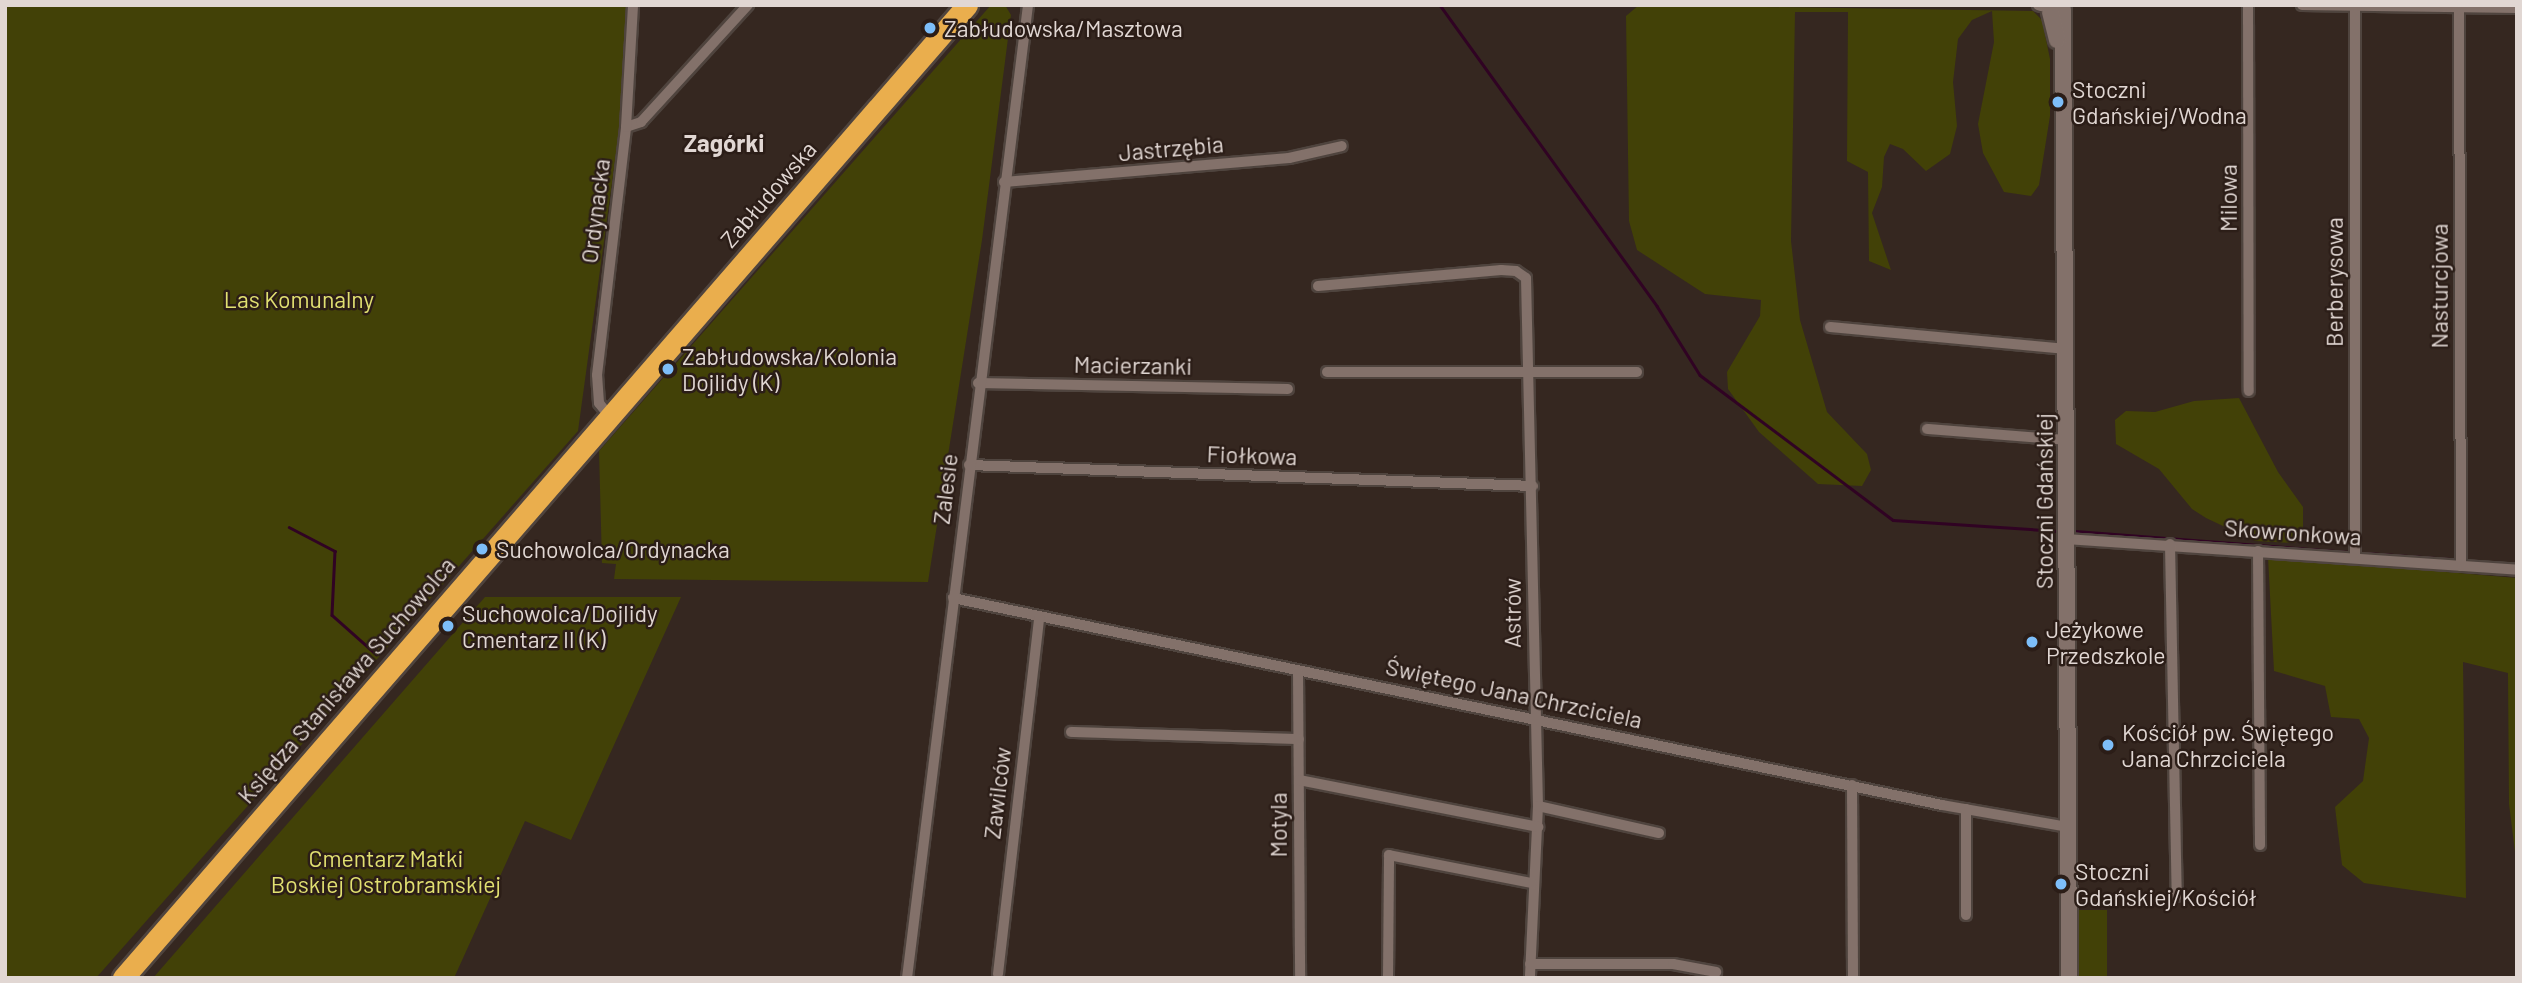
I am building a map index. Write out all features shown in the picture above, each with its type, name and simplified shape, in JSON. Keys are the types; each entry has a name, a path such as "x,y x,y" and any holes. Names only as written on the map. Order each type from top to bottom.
{"highway":[{"name":"Zabłudowska","path":"610,417 958,8"},
{"name":"Księdza Stanisława Suchowolca","path":"123,978 610,417"}],"street":[{"name":"Ordynacka","path":"610,417 599,403 597,375 626,127 633,5"},
{"path":"626,127 641,122 748,5"},
{"name":"Zalesie","path":"907,978 1003,181 1028,5"},
{"name":"Milowa","path":"2248,5 2249,391"},
{"path":"2302,5 2517,8"},
{"name":"Berberysowa","path":"2355,6 2355,558"},
{"name":"Stoczni Gdańskiej","path":"2050,7 2065,65 2069,978"},
{"name":"Nasturcjowa","path":"2459,7 2461,566"},
{"name":"Jastrzębia","path":"1003,181 1289,158 1342,146"},
{"name":"Astrów","path":"1318,286 1501,270 1516,271 1526,278 1533,486 1533,718 1538,806 1532,883 1530,978"},
{"path":"1830,327 2067,349"},
{"path":"1327,372 1637,372"},
{"name":"Macierzanki","path":"978,383 1288,389"},
{"path":"1927,429 2067,440"},
{"name":"Fiołkowa","path":"969,465 1533,486"},
{"name":"Skowronkowa","path":"2067,539 2517,570"},
{"path":"2170,544 2177,896"},
{"path":"2258,551 2260,845"},
{"name":"Świętego Jana Chrzciciela","path":"953,598 1298,672 1533,718 1966,809 2067,827"},
{"name":"Zawilców","path":"998,974 1039,617"},
{"name":"Motyla","path":"1298,672 1300,978"},
{"path":"1071,732 1298,739"},
{"path":"1299,780 1538,827"},
{"path":"1852,785 1853,978"},
{"path":"1538,806 1659,833"},
{"path":"1966,809 1966,915"},
{"path":"1388,978 1389,855 1532,883"},
{"path":"1530,964 1673,964 1716,972"}],"green space":[{"name":"Las Komunalny","path":"5,5 629,5 620,124 578,431 96,978 5,978"},
{"path":"991,5 1005,5 1011,15 982,240 928,582 614,579 616,564 602,563 599,451"},
{"path":"1639,5 2033,11 2042,20 2050,59 2050,116 2039,185 2031,196 2004,192 1983,153 1978,124 1994,42 1992,11 1972,20 1958,39 1953,82 1957,126 1950,154 1926,171 1903,149 1890,144 1884,157 1882,187 1872,213 1891,270 1869,261 1868,172 1847,161 1848,12 1795,12 1791,241 1800,320 1827,412 1867,454 1871,470 1862,486 1818,484 1759,432 1728,389 1727,372 1760,316 1761,300 1705,294 1637,250 1629,221 1626,16"},
{"path":"2239,398 2278,472 2303,507 2303,528 2295,543 2255,541 2206,518 2192,509 2159,469 2116,444 2115,420 2126,411 2155,412 2194,401"},
{"path":"2268,557 2517,578 2517,868 2509,804 2508,673 2463,662 2466,898 2364,883 2342,865 2335,807 2363,781 2369,738 2359,719 2331,717 2325,686 2274,671"},
{"name":"Cmentarz Matki Boskiej Ostrobramskiej","path":"485,597 681,597 571,840 525,821 454,978 153,978"},
{"path":"2077,910 2107,910 2107,978 2077,978"}],"waterway":[{"path":"1440,5 1657,306 1700,375 1893,520 2058,531"},
{"path":"289,527 335,551 332,615 376,654"},
{"path":"2075,531 2348,552"},
{"path":"2366,553 2450,559"}],"place":[{"name":"Zabłudowska/Masztowa","path":"930,28"},
{"name":"Stoczni Gdańskiej/Wodna","path":"2058,102"},
{"name":"Zabłudowska/Kolonia Dojlidy (K)","path":"668,369"},
{"name":"Suchowolca/Ordynacka","path":"482,549"},
{"name":"Suchowolca/Dojlidy Cmentarz II (K)","path":"448,626"},
{"name":"Jeżykowe Przedszkole","path":"2032,642"},
{"name":"Kościół pw. Świętego Jana Chrzciciela","path":"2108,745"},
{"name":"Stoczni Gdańskiej/Kościół","path":"2061,884"}],"district":[{"name":"Zagórki","path":"724,143"}]}
